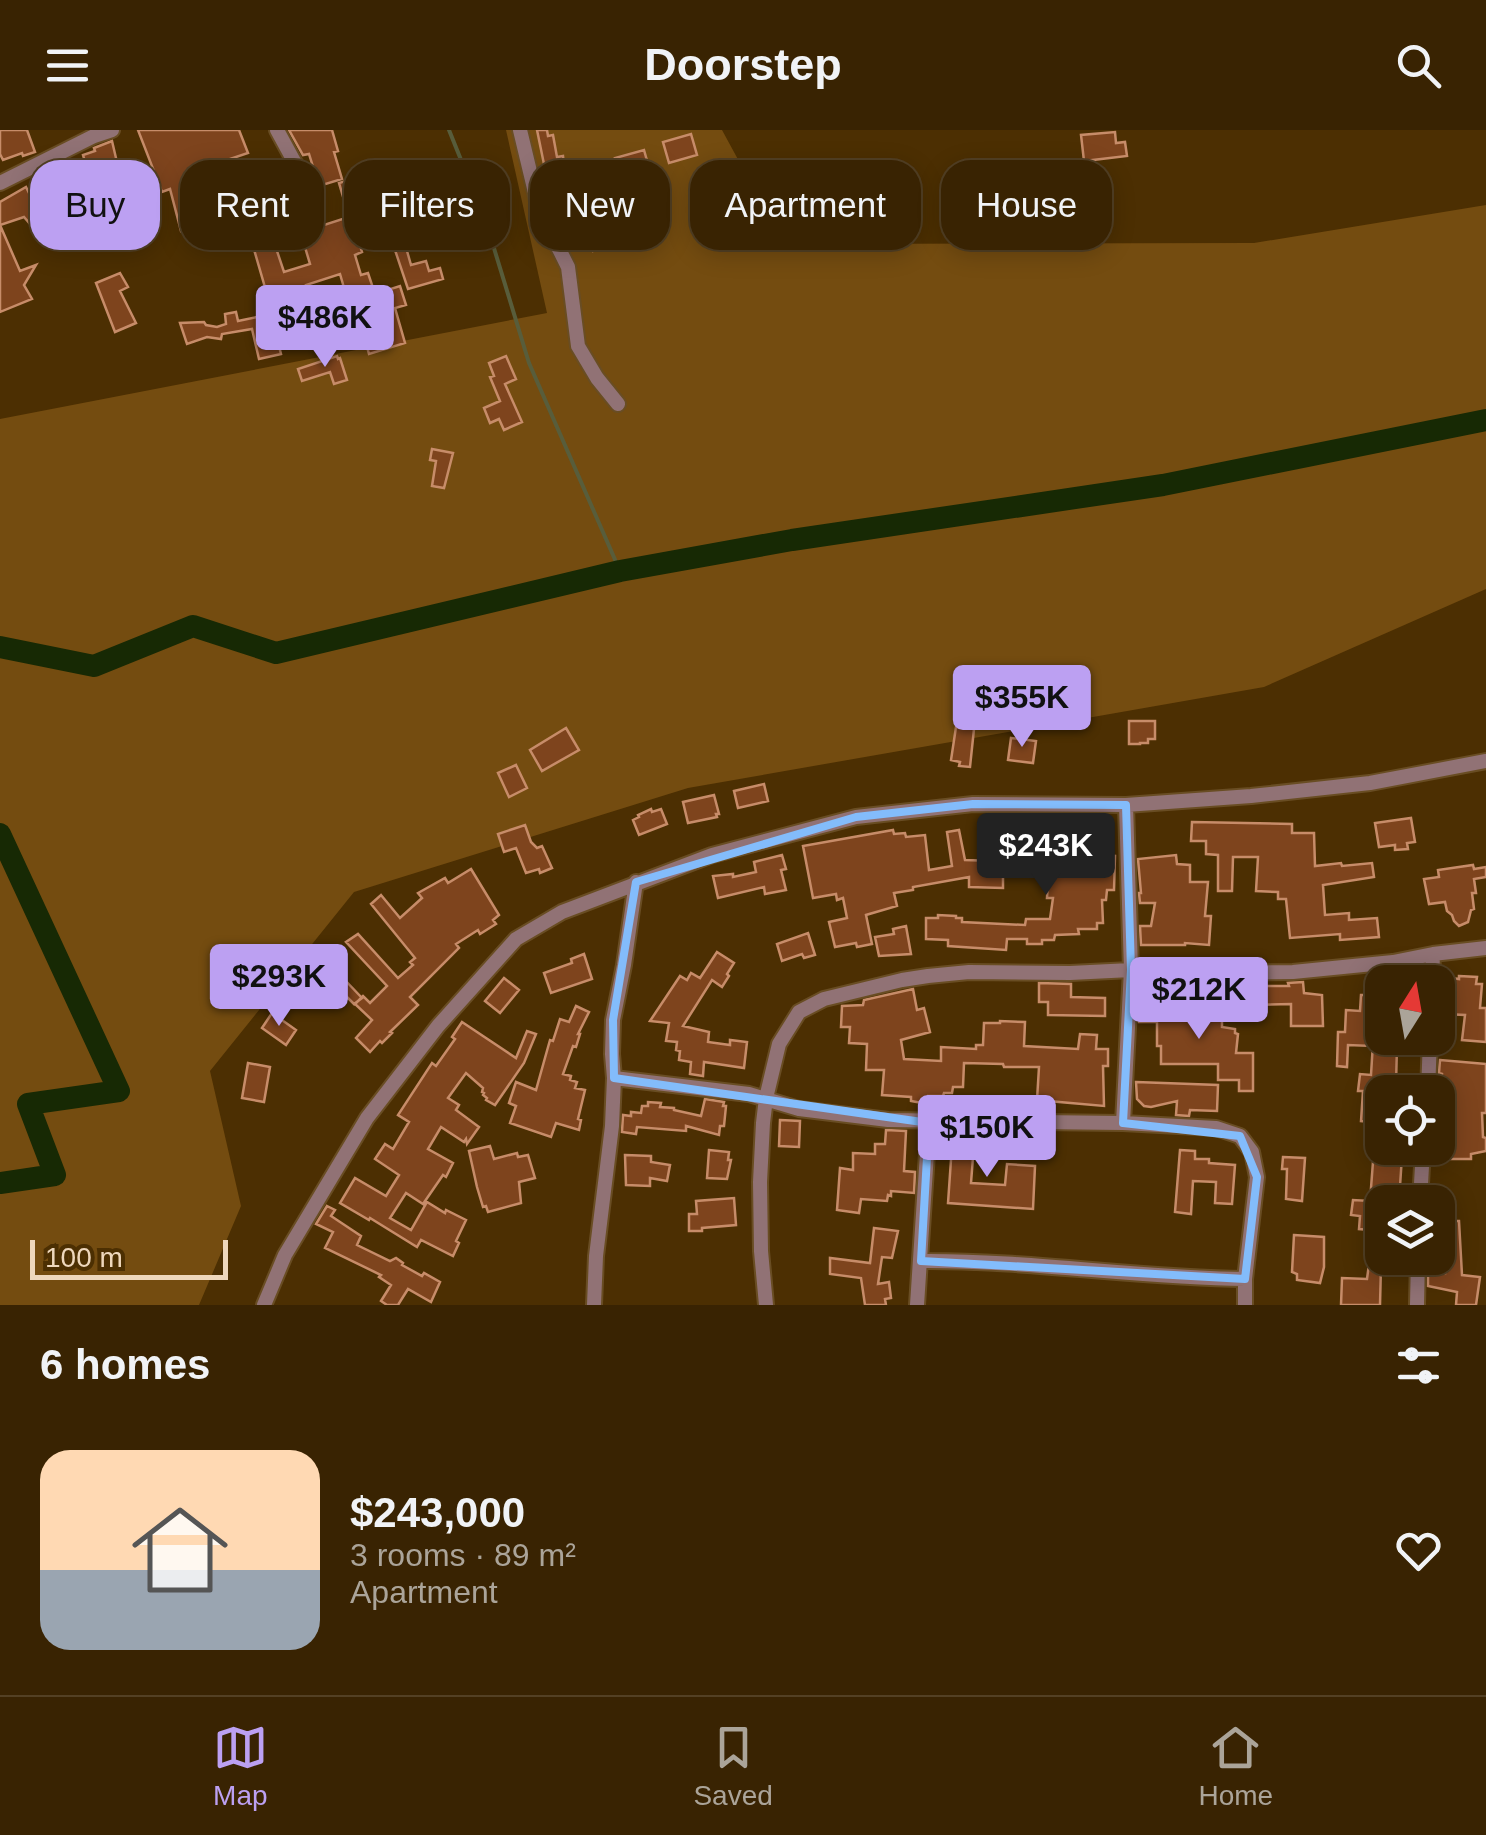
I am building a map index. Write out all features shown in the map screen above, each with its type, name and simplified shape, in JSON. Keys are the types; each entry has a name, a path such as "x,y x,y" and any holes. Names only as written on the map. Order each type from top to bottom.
{"street":[{"path":"0,184 93,133 112,130"},
{"path":"277,130 293,160"},
{"path":"520,130 538,210 568,267 578,346 596,378 618,404"},
{"path":"264,1305 285,1255 368,1118 460,999 516,940 562,912 712,855 856,816 973,804 1126,805 1251,796 1370,784 1486,761"},
{"path":"1123,1124 1131,970 1126,805"},
{"path":"594,1305 612,1126 613,1020 636,882"},
{"path":"766,1305 760,1251 760,1182 766,1098 779,1044 798,1012 824,1000 902,980 969,972 1293,972 1486,948"},
{"path":"1433,954 1433,965"},
{"path":"614,1078 749,1094 821,1113 929,1122 997,1120 1216,1128 1240,1136 1252,1152 1257,1177 1244,1305"},
{"path":"917,1305 929,1122"},
{"path":"921,1261 975,1260 1188,1278 1245,1279"},
{"path":"1416,1305 1417,1275"}],"highlighted area":[{"path":"973,804 1126,805 1131,970 1123,1123 1240,1136 1257,1177 1245,1279 921,1261 929,1123 614,1078 613,1020 636,882 856,817"}],"shaded area":[{"path":"506,130 722,130 738,160 690,160 690,250 921,250 921,244 941,244 941,250 1112,250 1112,243 1254,243 1486,205 1486,589 1264,687 688,788 354,892 210,1071 241,1206 199,1305 0,1305 0,419 547,313 533,250 670,250 670,160 530,160 530,237"}],"building":[{"path":"0,130 27,130 35,152 3,160"},
{"path":"138,130 239,130 248,153 227,160 180,160 180,227 170,189 162,192 160,160 150,160"},
{"path":"289,130 332,130 342,179 324,184 324,160 311,160 309,154 303,155"},
{"path":"537,130 553,135 557,157 563,156 563,160 543,160"},
{"path":"1115,132 1116,143 1125,142 1127,156 1084,160 1081,135"},
{"path":"691,134 697,155 670,163 663,142"},
{"path":"112,141 116,160 85,160 83,155 95,151 94,148"},
{"path":"644,150 647,160 616,160"},
{"path":"26,187 30,195 30,224 24,217 0,225 0,202"},
{"path":"344,219 344,250 361,250 355,255 361,275 368,273 375,294 400,286 406,305 395,308 405,343 369,354 364,336 377,333 370,311 343,319 346,329 330,335 332,343 321,345 314,325 328,321 323,306 347,298 340,274 306,285 308,292 295,296 296,301 271,308 254,250 277,250 284,272 310,264 306,250 324,250 324,225"},
{"path":"0,225 20,271 36,265 24,285 32,299 0,312"},
{"path":"395,250 407,250 411,265 426,261 429,271 440,268 443,279 408,289"},
{"path":"120,273 128,287 120,291 136,323 115,332 96,283"},
{"path":"236,312 238,321 271,314 281,354 259,359 252,329 187,344 180,323 204,322 217,327 226,324 225,314"},
{"path":"337,356 347,380 334,384 330,372 302,381 298,369"},
{"path":"506,356 516,379 505,384 522,422 504,430 499,419 490,423 484,408 500,401 489,363"},
{"path":"432,449 453,453 444,488 432,486 436,461 430,460"},
{"path":"1129,721 1155,721 1155,739 1129,744"},
{"path":"956,727 974,729 970,767 951,760"},
{"path":"566,728 579,750 542,771 530,750"},
{"path":"1011,738 1036,741 1033,763 1008,760"},
{"path":"516,765 527,788 509,797 498,773"},
{"path":"764,784 768,801 738,808 734,791"},
{"path":"714,795 717,817 688,823 683,802"},
{"path":"651,809 661,809 667,824 639,835 633,820"},
{"path":"1411,818 1415,842 1407,843 1408,849 1395,850 1395,845 1379,847 1375,823"},
{"path":"1192,822 1292,824 1292,833 1314,833 1315,866 1372,863 1374,877 1323,885 1325,915 1349,913 1349,920 1377,918 1379,937 1340,940 1340,934 1290,938 1286,899 1278,899 1278,892 1256,891 1258,857 1233,857 1232,891 1218,891 1218,855 1206,854 1206,841 1191,841"},
{"path":"525,825 531,842 537,848 542,846 552,868 526,873 516,848 504,852 498,834"},
{"path":"1088,826 1085,853 1115,856 1114,890 1107,890 1106,900 1102,900 1103,923 1097,923 1097,929 1055,935 1054,940 1042,940 1042,944 1007,939 1006,950 948,946 948,940 926,939 926,918 938,915 956,916 962,922 1025,925 1026,919 1050,919 1050,850 1040,849 1042,829"},
{"path":"893,830 894,834 905,833 906,837 925,835 929,870 952,866 947,832 959,830 965,860 995,861 995,870 1003,870 1003,888 969,887 969,877 894,893 897,906 866,915 872,944 835,947 829,922 847,918 843,898 837,900 836,894 813,898 803,846"},
{"path":"782,855 786,890 765,894 764,887 718,898 713,876 756,872 754,862"},
{"path":"1176,855 1177,864 1190,865 1190,882 1208,882 1205,916 1211,916 1209,945 1141,945 1140,926 1151,926 1155,903 1140,903 1138,859"},
{"path":"1473,865 1474,869 1486,867 1486,877 1474,879 1474,909 1468,922 1459,926 1445,902 1429,904 1424,879 1439,877 1438,870"},
{"path":"471,869 499,915 493,920 496,924 456,944 459,948 410,997 418,1005 370,1052 356,1038 372,1020 355,1004 363,996 370,1003 387,986 346,942 358,934 398,978 413,965 410,962 415,958 371,904 381,895 400,918 422,898 418,893 445,878 448,883"},
{"path":"906,926 911,954 879,956 875,937 894,934 893,929"},
{"path":"808,933 815,955 804,958 802,954 782,961 777,944"},
{"path":"717,952 734,963 729,976 722,987 712,980 683,1026 709,1032 708,1042 747,1042 744,1068 704,1062 703,1076 690,1074 691,1062 679,1060 677,1042 666,1041 669,1023 650,1021 680,976 687,980 691,973 700,978"},
{"path":"584,954 592,979 551,993 544,973"},
{"path":"323,957 362,998 354,1004 328,978 311,991 303,982 292,990 286,981"},
{"path":"1477,977 1476,984 1482,984 1480,1008 1486,1008 1486,1042 1462,1040 1465,1015 1455,1015 1455,978"},
{"path":"504,978 519,990 500,1013 485,1001"},
{"path":"1303,982 1304,993 1322,995 1323,1026 1291,1026 1291,1004 1247,1005 1247,986"},
{"path":"1039,983 1071,984 1071,997 1105,998 1105,1016 1048,1015 1048,1002 1039,1002"},
{"path":"913,989 917,1010 924,1008 930,1032 901,1040 904,1059 941,1061 941,1047 976,1049 976,1045 983,1045 984,1023 1000,1021 1025,1022 1024,1046 1078,1049 1080,1034 1097,1035 1096,1049 1108,1049 1108,1066 1103,1066 1104,1106 1037,1100 1039,1067 1003,1064 964,1063 963,1087 953,1087 952,1093 943,1096 928,1096 927,1104 911,1101 911,1097 882,1095 884,1070 866,1070 867,1044 849,1043 850,1027 841,1027 842,1006 863,1005 864,1000"},
{"path":"1361,995 1365,995 1365,1046 1348,1045 1347,1067 1337,1066 1338,1032 1345,1032 1346,1010 1360,1011"},
{"path":"1140,1003 1170,1003 1170,1012 1174,1013 1195,1014 1195,1009 1210,1009 1222,1020 1222,1027 1235,1029 1238,1034 1236,1053 1253,1053 1253,1091 1239,1091 1239,1080 1218,1080 1218,1064 1161,1064 1157,1022 1139,1022"},
{"path":"576,1006 589,1012 563,1074 577,1082 575,1088 585,1090 579,1130 556,1123 551,1137 510,1123 516,1106 509,1103 516,1082 536,1090 560,1019 569,1022"},
{"path":"272,1013 296,1030 286,1045 262,1028"},
{"path":"462,1022 516,1058 527,1031 536,1034 524,1063 495,1105 486,1100 483,1088 466,1073 448,1098 459,1105 456,1110 479,1127 467,1144 466,1139 464,1142 441,1127 428,1149 453,1163 446,1177 443,1175 423,1204 406,1193 390,1218 411,1230 427,1202 466,1220 453,1256 421,1240 417,1247 340,1203 355,1178 386,1196 399,1175 375,1159 385,1144 393,1149 409,1122 398,1115 432,1063 436,1066 455,1039 452,1037"},
{"path":"1372,1055 1397,1055 1396,1075 1371,1075"},
{"path":"1440,1060 1486,1064 1486,1113 1482,1113 1486,1151 1471,1154 1471,1159 1455,1159 1455,1075 1439,1073"},
{"path":"248,1063 270,1067 264,1102 242,1098"},
{"path":"1360,1074 1371,1075 1365,1075 1365,1121 1361,1121"},
{"path":"1136,1082 1218,1085 1217,1111 1190,1110 1189,1116 1176,1115 1177,1101 1144,1106 1137,1099"},
{"path":"705,1099 724,1102 726,1106 719,1135 686,1126 686,1131 637,1127 636,1134 622,1132 623,1115 641,1113 648,1102 701,1116"},
{"path":"780,1120 800,1121 799,1147 779,1146"},
{"path":"886,1130 906,1131 904,1171 915,1172 914,1193 891,1191 887,1201 861,1199 859,1213 837,1210 840,1168 853,1170 853,1153 875,1154 875,1144 885,1144"},
{"path":"953,1131 975,1132 971,1183 1005,1185 1007,1164 1035,1166 1033,1209 948,1203"},
{"path":"490,1146 494,1159 517,1153 518,1157 528,1155 535,1178 519,1182 521,1203 488,1212 483,1207 469,1151"},
{"path":"709,1150 729,1152 727,1179 707,1178"},
{"path":"1180,1150 1195,1151 1195,1159 1209,1159 1209,1163 1235,1165 1232,1204 1215,1203 1216,1182 1193,1181 1191,1214 1175,1212"},
{"path":"625,1155 651,1156 651,1162 670,1165 667,1181 650,1178 650,1186 626,1185"},
{"path":"1283,1157 1305,1158 1302,1201 1286,1199 1287,1169 1282,1169"},
{"path":"1373,1165 1401,1165 1400,1185 1371,1185"},
{"path":"734,1198 736,1225 689,1231 689,1214 697,1214 696,1201"},
{"path":"1353,1200 1365,1201 1365,1230 1359,1229 1360,1216 1351,1215"},
{"path":"327,1206 335,1210 331,1216 361,1236 357,1245 390,1261 396,1258 422,1276 424,1273 440,1282 431,1302 408,1289 398,1305 381,1301 391,1285 381,1275 325,1248 333,1232 316,1224"},
{"path":"1455,1221 1459,1221 1462,1275 1480,1277 1476,1305 1456,1305 1457,1292 1428,1286 1428,1275 1455,1275"},
{"path":"874,1228 898,1231 892,1258 882,1257 878,1284 889,1282 891,1298 885,1299 886,1305 865,1305 861,1278 830,1274 830,1258 870,1263"},
{"path":"1294,1235 1324,1237 1320,1283 1297,1280 1297,1274 1292,1272"},
{"path":"1368,1275 1381,1275 1380,1305 1341,1305 1342,1278 1367,1279"}],"waterway":[{"path":"449,130 486,222 529,363 620,571"},
{"path":"0,647 94,666 193,626 276,653 620,571 792,540 1163,485 1486,420"},
{"path":"0,834 119,1091 28,1104 55,1175 0,1183"}]}
